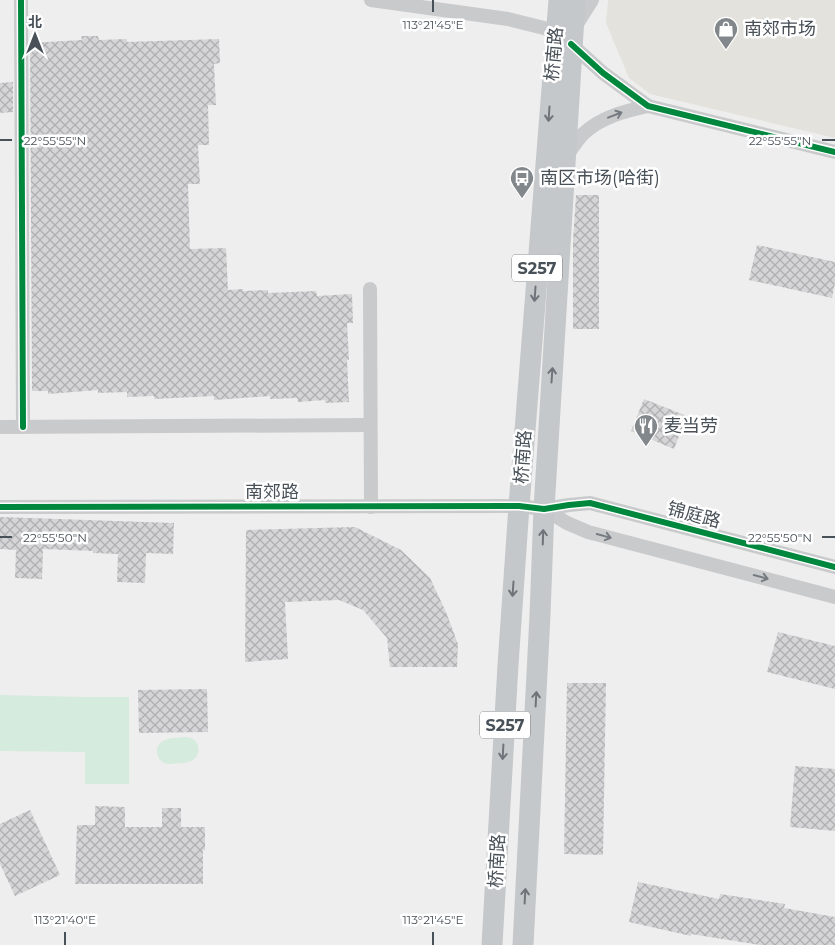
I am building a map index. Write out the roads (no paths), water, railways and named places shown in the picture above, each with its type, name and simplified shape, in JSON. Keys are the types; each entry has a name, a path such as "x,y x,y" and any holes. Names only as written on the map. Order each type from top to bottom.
{"main road":[{"name":"桥南路","path":"523,945 544,509 566,157 566,36 558,0"},
{"name":"桥南路","path":"492,945 519,506 566,36 574,0"}],"street":[{"path":"21,0 23,427"},
{"path":"371,0 508,20 566,36"},
{"path":"552,0 566,36 603,73 648,106 835,152"},
{"path":"566,36 592,0"},
{"path":"566,157 582,135 594,125 613,116 648,106"},
{"path":"370,289 371,507"},
{"path":"0,427 370,426"},
{"name":"锦庭路","path":"544,509 590,503 835,567"},
{"name":"南郊路","path":"0,507 519,506 544,509"},
{"path":"544,509 567,523 588,532 835,597"}],"place":[{"name":"南郊市场","path":"726,50"},
{"name":"南区市场(哈街)","path":"522,199"},
{"name":"麦当劳","path":"646,447"}]}
